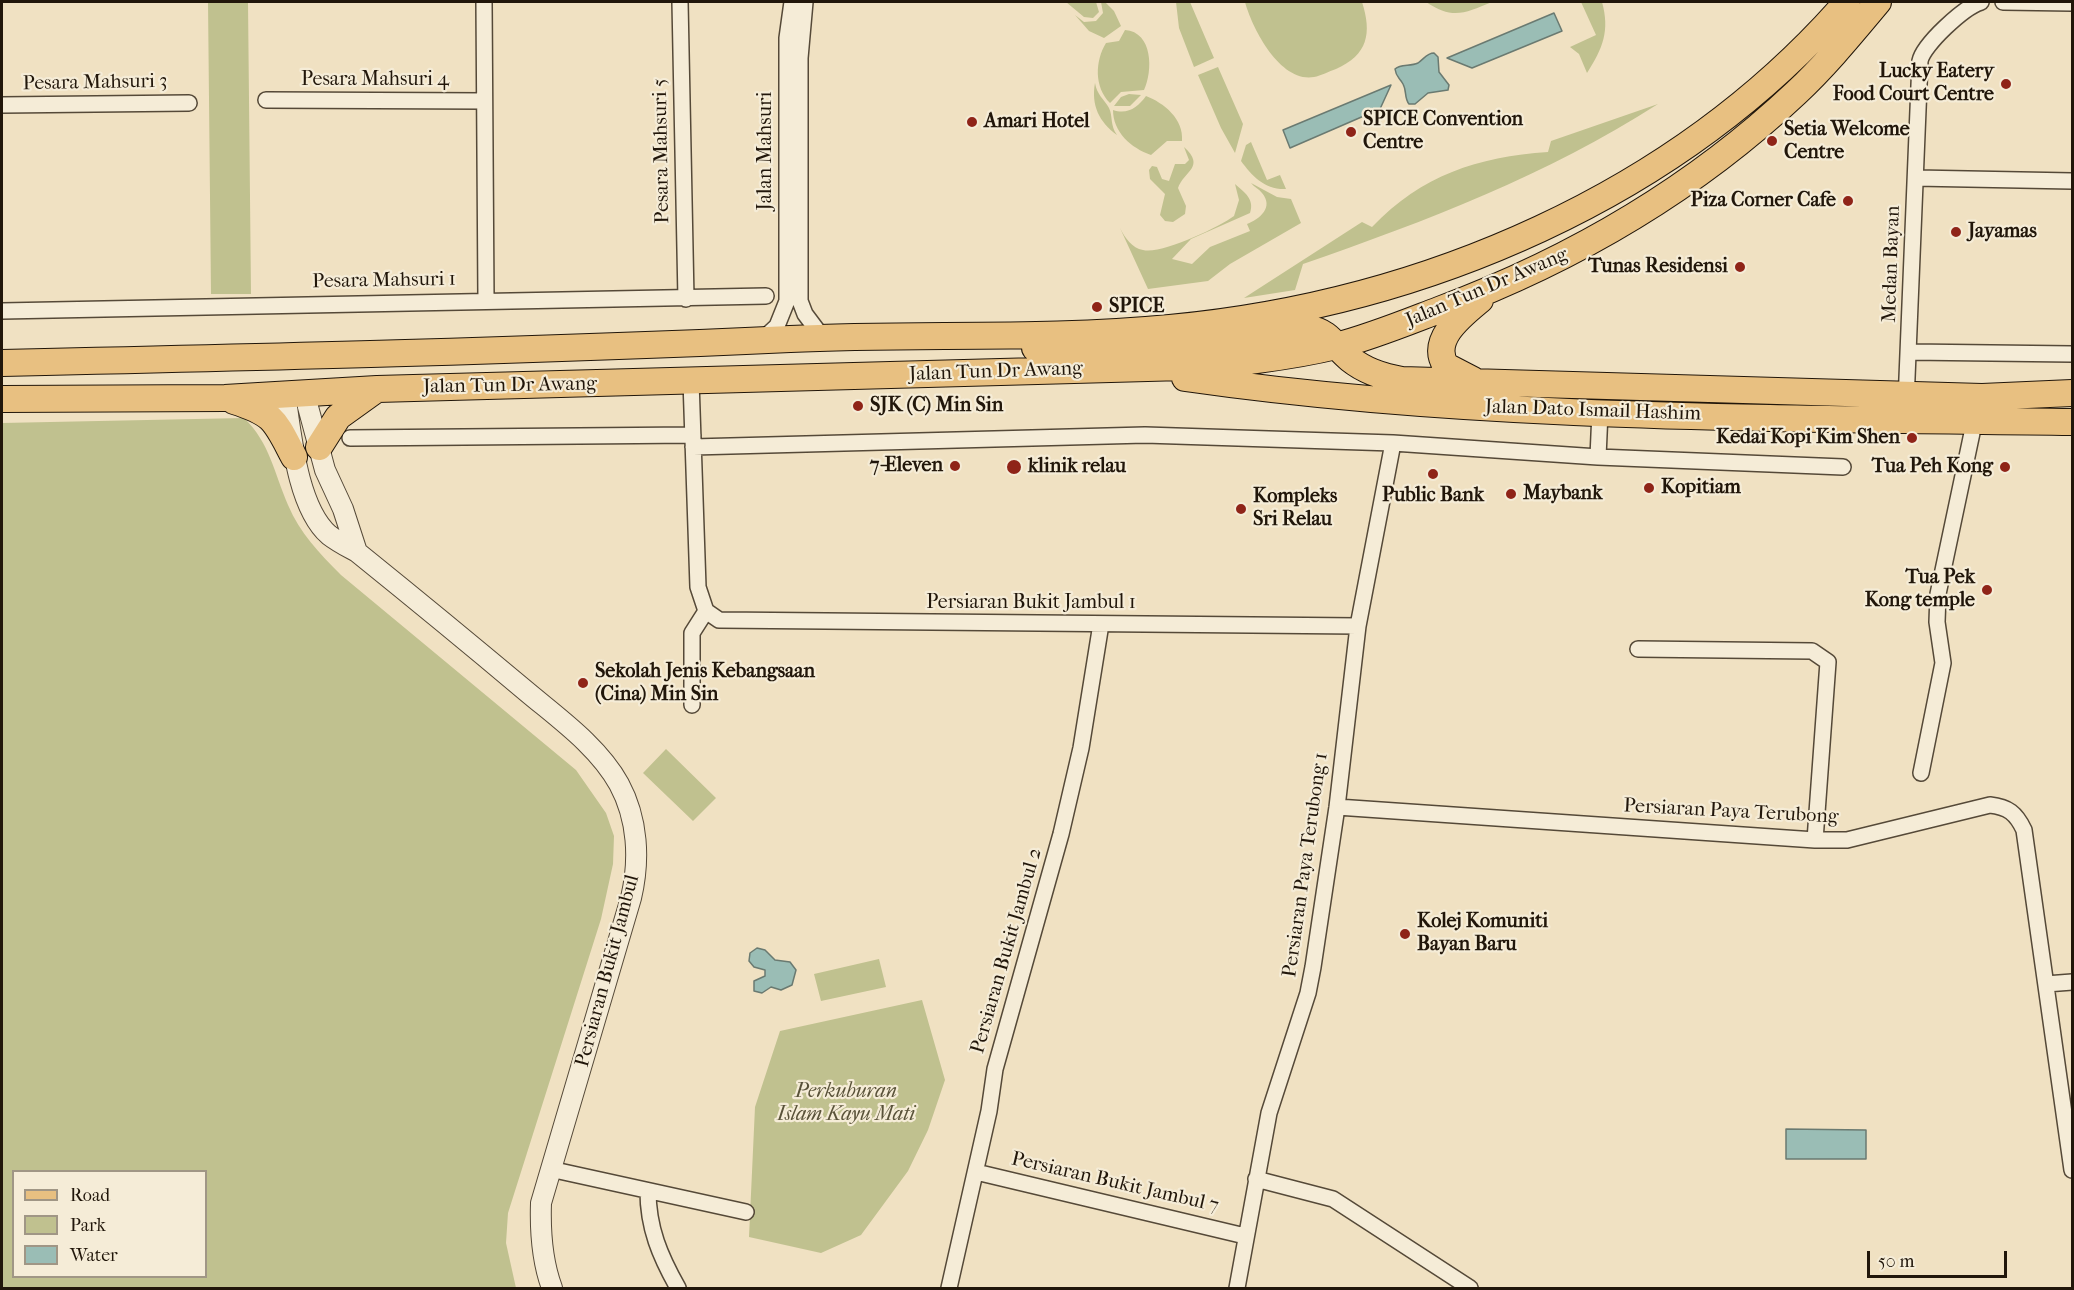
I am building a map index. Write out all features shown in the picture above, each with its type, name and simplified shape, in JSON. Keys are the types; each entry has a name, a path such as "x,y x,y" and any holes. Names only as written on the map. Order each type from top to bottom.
{"main road":[{"name":"Jalan Tun Dr Awang","path":"2,363 332,356 823,338 1100,333 1225,321 1351,297 1443,269 1574,212 1659,165 1709,130 1735,108 1794,56 1847,2"},
{"name":"Jalan Tun Dr Awang","path":"2,399 225,398 294,386 377,389 1117,368 1235,363 1336,346 1492,291 1580,248 1624,223 1738,143 1796,93 1841,46 1878,2"},
{"path":"1486,383 1450,370 1442,362 1441,350 1443,340 1456,321 1492,291"},
{"name":"Jalan Dato Ismail Hashim","path":"937,336 1057,351 1101,351 1176,347 1309,329 1323,333 1357,364 1392,378 1486,383 1907,394 1978,409 2073,422"},
{"path":"245,358 280,366 294,386 332,356"},
{"name":"Jalan Dato Ismail Hashim","path":"1117,368 1380,402 1904,422 2073,393"},
{"path":"319,447 338,417 377,389"},
{"path":"225,398 264,411 277,425 294,458"}],"street":[{"path":"484,2 486,300"},
{"name":"Pesara Mahsuri 5","path":"680,2 686,299"},
{"name":"Jalan Mahsuri","path":"792,2 787,38 793,301"},
{"name":"Jalan Mahsuri","path":"793,301 800,39 805,2"},
{"name":"Medan Bayan","path":"1904,422 1910,352 1921,55 1966,9 1981,2"},
{"path":"2003,2 2073,3"},
{"name":"Pesara Mahsuri 4","path":"266,100 484,101"},
{"name":"Pesara Mahsuri 3","path":"2,105 189,103"},
{"name":"Medan Bayan","path":"1916,178 2073,181"},
{"name":"Pesara Mahsuri 1","path":"2,311 766,296"},
{"path":"762,340 777,326 793,301 823,338"},
{"path":"1910,352 2073,354"},
{"path":"691,381 698,587 706,611 692,633 692,705"},
{"path":"294,386 319,447 325,470 343,509 357,552"},
{"name":"Persiaran Bukit Jambul","path":"294,386 294,458 308,502 328,534 357,552 581,737 619,783 631,812 637,848 637,875 632,898 588,1053 541,1203 540,1233 546,1273 552,1288"},
{"path":"1921,773 1942,663 1937,622 1938,594 1950,548 1978,409"},
{"path":"1598,457 1600,412"},
{"path":"350,438 693,441 1145,435 1393,443 1598,457 1843,467"},
{"name":"Persiaran Paya Terubong 1","path":"1237,1288 1269,1113 1308,993 1337,807 1358,626 1393,443"},
{"name":"Persiaran Bukit Jambul 1","path":"706,611 719,620 727,621 1358,626"},
{"name":"Persiaran Bukit Jambul 2","path":"949,1288 976,1172 995,1069 1061,834 1081,748 1101,624"},
{"path":"1638,649 1812,651 1828,662 1815,840"},
{"name":"Persiaran Paya Terubong","path":"1337,807 1815,840 1847,840 1990,805 2005,807 2019,818 2024,830 2072,1164"},
{"path":"2046,984 2073,982"},
{"path":"550,1169 746,1212"},
{"name":"Persiaran Bukit Jambul 7","path":"976,1172 1245,1236"},
{"path":"1256,1179 1333,1199 1470,1288"},
{"path":"648,1191 648,1214 655,1243 678,1288"}],"green space":[{"path":"208,2 248,2 251,294 211,294"},
{"path":"1066,2 1096,2 1099,12 1093,18 1084,17"},
{"path":"1101,2 1105,2 1114,11 1121,26 1104,38 1089,31 1075,15 1084,22 1096,21 1103,13"},
{"path":"1176,2 1190,2 1214,58 1194,67 1179,28"},
{"path":"1245,2 1362,2 1367,24 1365,42 1355,57 1347,63 1314,77 1302,77 1279,63 1269,52 1254,26"},
{"path":"1426,2 1492,2 1466,12 1452,13 1435,8"},
{"path":"1581,2 1602,2 1605,22 1604,39 1587,73 1579,54 1570,47 1596,35"},
{"path":"1125,30 1134,32 1146,45 1149,73 1144,90 1121,92 1110,103 1101,89 1098,66 1106,43 1119,41"},
{"path":"1218,67 1243,124 1235,153 1221,128 1198,75"},
{"path":"1095,83 1099,94 1109,108 1113,128 1117,135 1101,119 1095,106"},
{"path":"1129,94 1141,95 1130,106 1114,106 1121,97"},
{"path":"1146,96 1160,103 1172,113 1182,133 1182,141 1167,141 1151,155 1124,138 1116,125 1113,110 1128,111 1140,104"},
{"path":"1658,104 1573,153 1530,174 1441,213 1303,264 1295,290 1244,298 1362,222 1372,227 1411,194 1452,172 1498,159 1548,152 1551,141"},
{"path":"1251,142 1267,180 1280,175 1286,189 1265,185 1241,161 1246,145"},
{"path":"1184,147 1193,159 1192,169 1178,188 1186,206 1185,214 1173,222 1165,221 1160,215 1165,194 1150,179 1149,170 1152,166 1157,167 1162,179 1169,181 1175,164 1185,164 1189,160"},
{"path":"1251,183 1277,197 1291,199 1301,223 1230,264 1208,281 1148,289 1120,228 1129,242 1139,249 1151,250 1176,244 1216,227 1234,216 1239,200 1235,184 1250,200 1250,213 1191,239 1172,259 1192,264 1210,247 1250,231 1247,224 1264,212 1267,203 1265,198"},
{"path":"244,418 266,448 298,525 325,559 341,575 576,770 606,813 614,836 613,864 601,919 508,1213 506,1243 516,1288 2,1288 2,423"},
{"path":"666,749 716,798 693,821 643,773"},
{"path":"879,959 886,987 821,1001 814,974"},
{"name":"Perkuburan Islam Kayu Mati","path":"922,1000 945,1080 928,1130 908,1171 861,1235 821,1253 749,1237 755,1107 780,1031"}],"water":[{"path":"1554,13 1562,31 1472,68 1447,58"},
{"path":"1434,53 1438,57 1439,72 1449,85 1448,90 1428,93 1415,104 1409,104 1395,69 1418,63 1427,55"},
{"path":"1391,85 1380,109 1290,148 1283,130"},
{"path":"757,948 765,950 775,960 790,962 796,970 792,985 781,990 771,987 762,993 754,991 754,981 765,976 765,970 754,967 749,961 750,953"},
{"path":"1786,1129 1866,1130 1866,1159 1786,1159"}],"place":[{"name":"Lucky Eatery Food Court Centre","path":"2006,84"},
{"name":"Amari Hotel","path":"972,122"},
{"name":"SPICE Convention Centre","path":"1351,132"},
{"name":"Setia Welcome Centre","path":"1772,141"},
{"name":"Piza Corner Cafe","path":"1848,201"},
{"name":"Jayamas","path":"1956,232"},
{"name":"Tunas Residensi","path":"1740,267"},
{"name":"SPICE","path":"1097,307"},
{"name":"SJK (C) Min Sin","path":"858,406"},
{"name":"Kedai Kopi Kim Shen","path":"1912,438"},
{"name":"7-Eleven","path":"955,466"},
{"name":"klinik relau","path":"1014,467"},
{"name":"Tua Peh Kong","path":"2005,467"},
{"name":"Public Bank","path":"1433,474"},
{"name":"Kopitiam","path":"1649,488"},
{"name":"Maybank","path":"1511,494"},
{"name":"Kompleks Sri Relau","path":"1241,509"},
{"name":"Tua Pek Kong temple","path":"1987,590"},
{"name":"Sekolah Jenis Kebangsaan (Cina) Min Sin","path":"583,683"},
{"name":"Kolej Komuniti Bayan Baru","path":"1405,934"}]}
